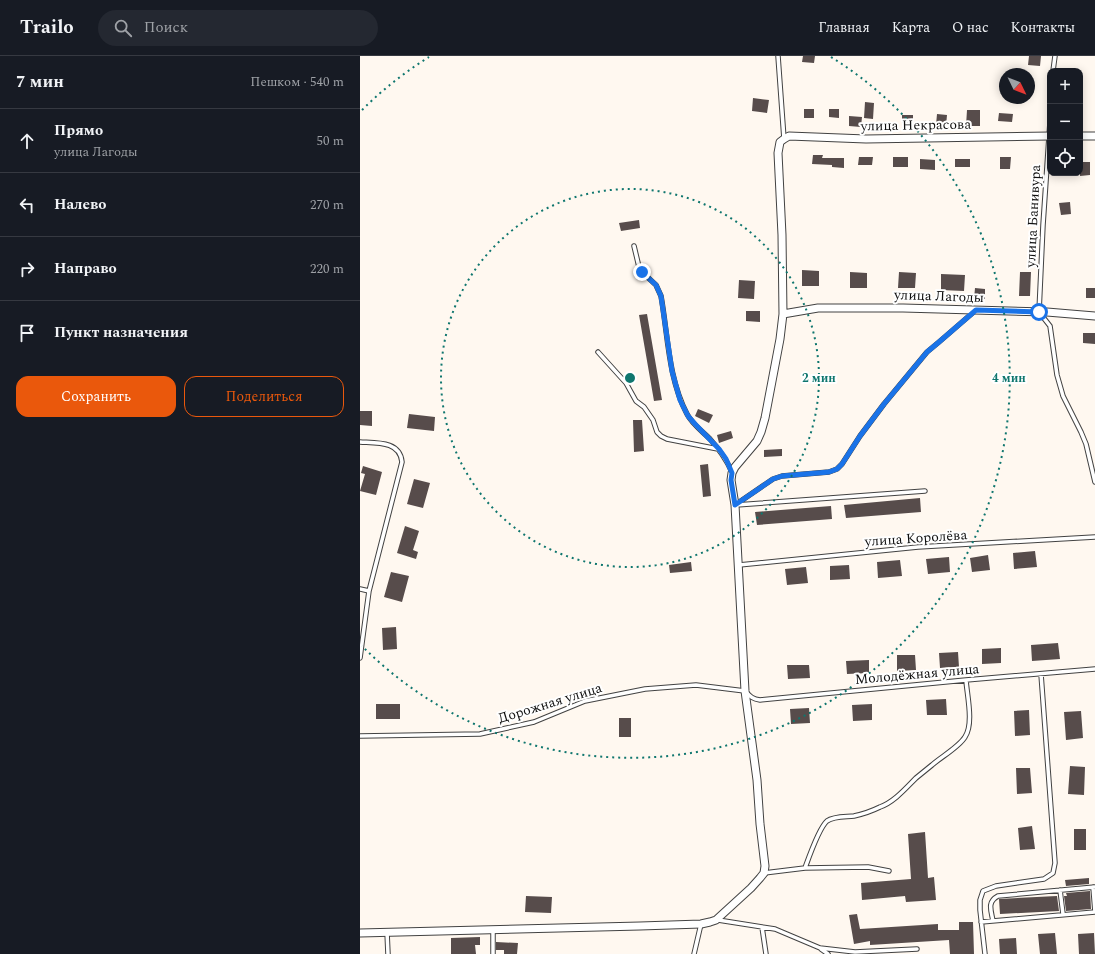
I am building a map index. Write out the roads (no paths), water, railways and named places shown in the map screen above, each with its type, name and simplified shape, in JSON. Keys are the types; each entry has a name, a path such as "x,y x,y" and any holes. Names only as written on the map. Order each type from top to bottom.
{"street":[{"name":"улица Некрасова","path":"784,139 789,136 830,139 1047,136"},
{"path":"1083,136 1095,136"},
{"path":"360,933 701,924 716,920 751,888 764,873 765,860 760,824 757,780 745,691 739,565 735,505 731,480 735,467 757,441 761,432 780,339 783,314 782,235 778,148 780,142 784,139"},
{"name":"улица Лагоды","path":"783,314 818,308 903,308 1039,312 1095,316"}],"lane":[{"path":"778,56 784,139"},
{"path":"1054,56 1054,68"},
{"name":"улица Банивура","path":"1039,312 1043,225 1050,140"},
{"path":"634,246 638,267 656,285 661,296 672,371 680,400 688,416 719,449 726,459 732,473"},
{"path":"735,505 773,479 782,476 829,472 837,469 884,404 927,352 976,310"},
{"path":"1039,312 1050,326 1057,375 1063,396 1086,444 1095,482"},
{"path":"598,352 626,383 636,401 644,408 652,420 657,432 661,436 719,449"},
{"path":"360,442 383,443 392,447 399,451 402,462 369,592 360,658"},
{"path":"735,505 925,491"},
{"name":"улица Королёва","path":"739,565 918,547 1095,537"},
{"path":"360,589 369,592"},
{"name":"Молодёжная улица","path":"745,691 751,698 760,700 1095,669"},
{"path":"985,954 980,900 983,891 996,886 1044,879 1053,874 1055,863 1041,674"},
{"path":"805,868 812,849 827,822 838,818 869,812 892,801 917,777 955,747 965,737 970,719 966,680"},
{"name":"Дорожная улица","path":"360,736 480,734 534,722 585,701 644,690 696,685 745,691"},
{"path":"764,873 805,868 868,867 889,870"},
{"path":"981,922 993,921 1063,914 1095,912 1094,887 998,896 993,899 990,904 993,921"},
{"path":"1060,890 1063,914"},
{"path":"716,920 774,929 820,948 828,954"},
{"path":"694,954 701,924"},
{"path":"762,927 766,954"},
{"path":"493,930 493,954"},
{"path":"388,932 388,954"},
{"path":"820,948 855,952 917,949"}]}
